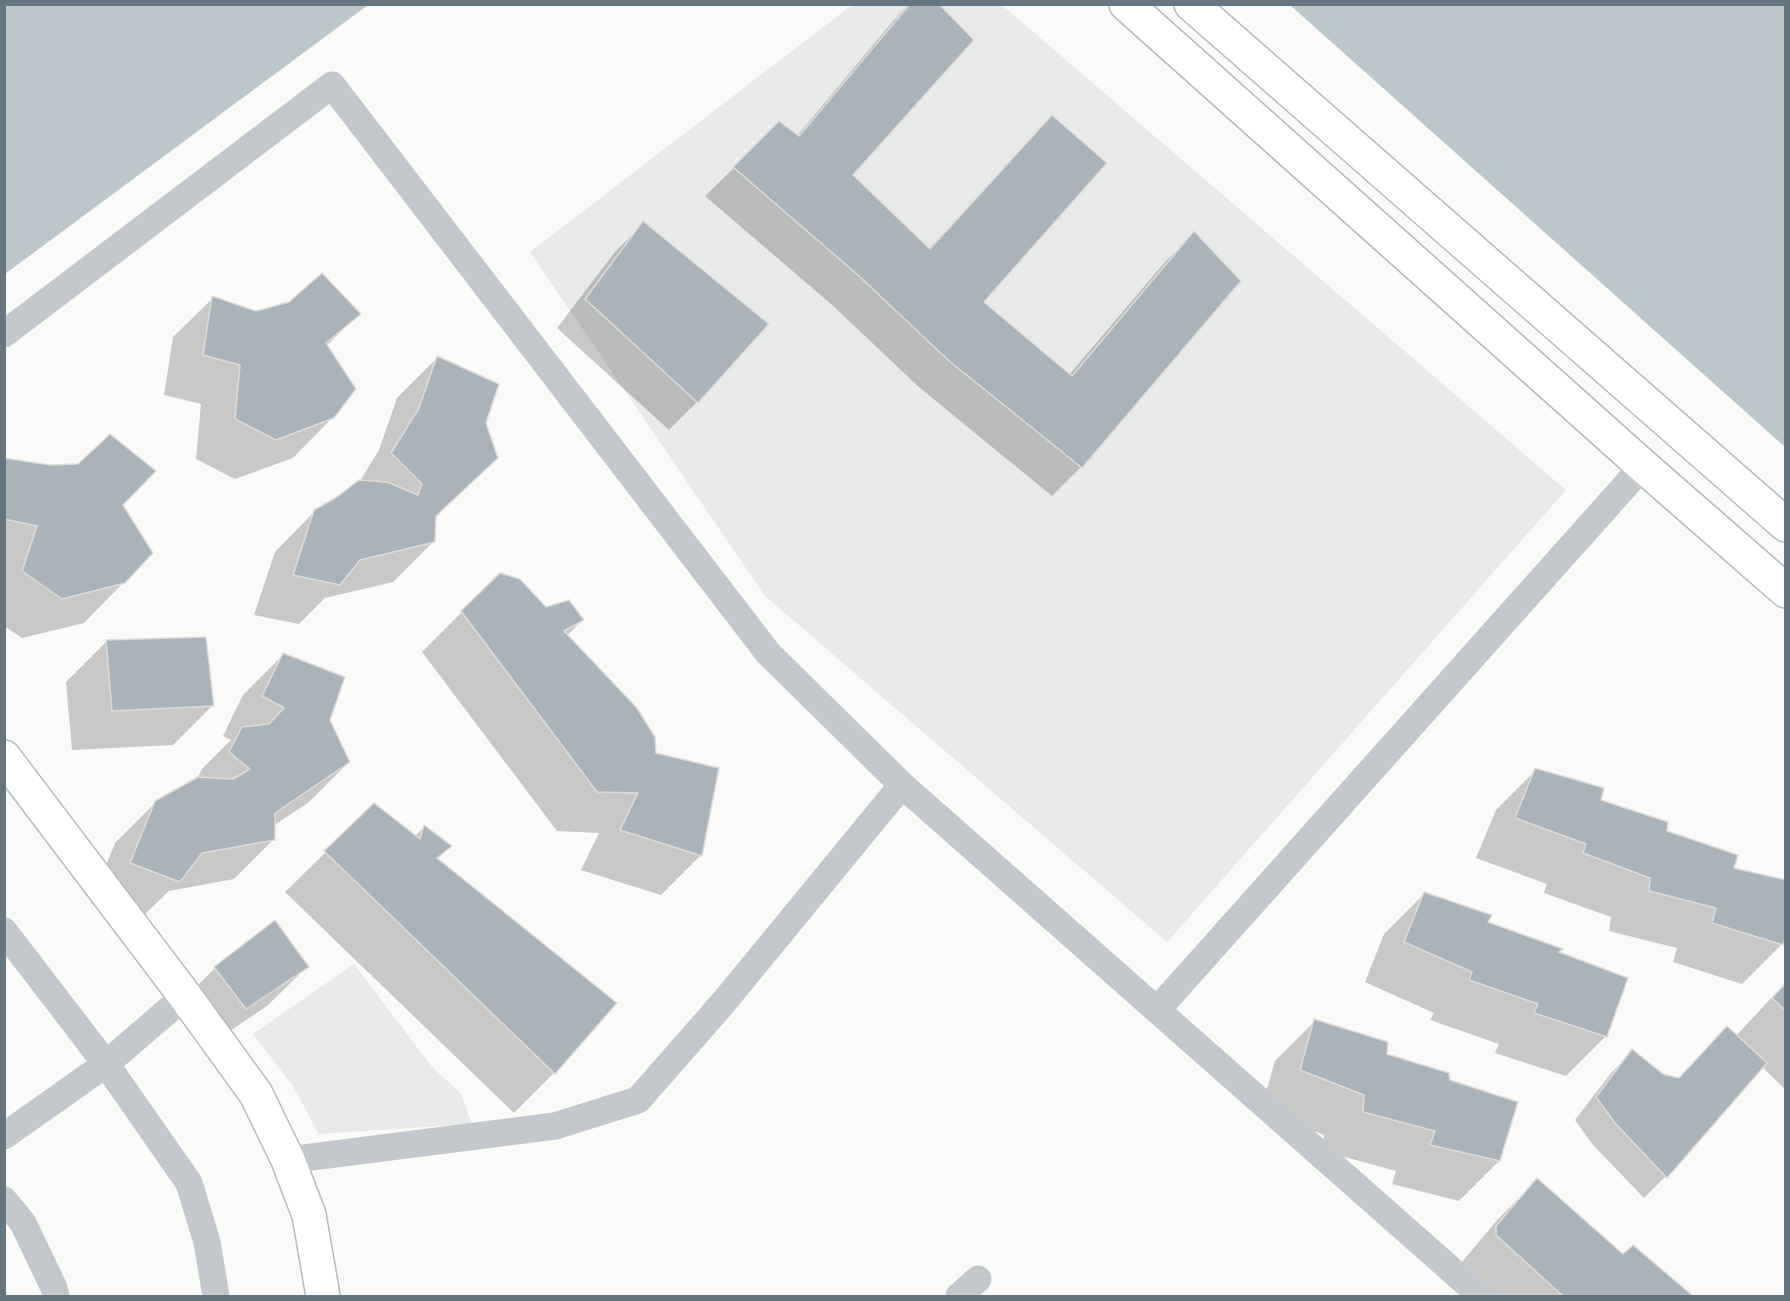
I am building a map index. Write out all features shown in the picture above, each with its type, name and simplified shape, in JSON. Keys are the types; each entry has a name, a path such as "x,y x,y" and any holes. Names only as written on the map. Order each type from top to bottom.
{"street":[{"path":"1126,4 1785,591"},
{"path":"1191,4 1785,525"},
{"path":"4,334 332,85 768,653 902,785 1481,1296"},
{"path":"1157,1010 1643,466"},
{"path":"4,757 185,996 256,1094 288,1160 309,1215 323,1296"},
{"path":"288,1160 555,1126 638,1100 723,1003 902,785"},
{"path":"4,931 106,1064 189,1183 207,1242 216,1296"},
{"path":"4,1136 106,1064 185,996"},
{"path":"4,1200 22,1223 56,1296"}],"shaded area":[{"path":"5,4 368,4 368,5 5,274"},
{"path":"852,5 1002,5 1566,490 1167,942 765,596 530,252"},
{"path":"1290,5 1785,5 1785,447"},
{"path":"354,964 432,1067 461,1094 472,1124 319,1134 293,1086 253,1034"}],"building":[{"path":"910,4 939,4 974,40 853,175 930,249 1052,115 1107,163 984,302 1072,376 1194,231 1241,281 1082,468 948,360 859,276 733,167 779,121 799,136"},
{"path":"643,221 769,324 698,403 585,299"},
{"path":"322,273 361,314 326,343 356,389 334,418 276,440 235,419 240,365 203,355 212,296 256,311 289,302"},
{"path":"437,356 499,384 486,423 498,458 436,516 435,542 360,560 340,585 293,575 314,510 337,497 359,480 387,482 418,495 422,484 391,453 419,408"},
{"path":"110,434 156,471 123,505 153,553 125,583 62,599 22,571 37,526 4,519 4,458 50,465 78,464"},
{"path":"500,573 520,579 546,607 569,600 584,620 564,631 637,708 655,737 656,753 719,768 702,856 620,830 638,793 597,792 461,611"},
{"path":"206,637 214,706 112,711 106,640"},
{"path":"283,653 345,677 330,720 350,762 275,813 275,840 202,853 180,882 130,863 155,801 198,777 233,779 250,769 229,752 242,727 269,724 284,708 262,696"},
{"path":"1535,768 1604,788 1601,800 1668,822 1667,831 1738,855 1734,868 1786,880 1786,936 1783,945 1712,923 1716,908 1649,891 1650,878 1583,853 1586,844 1515,818"},
{"path":"374,803 420,839 424,825 452,846 437,858 617,1003 555,1074 324,851"},
{"path":"1424,892 1492,915 1488,922 1563,949 1559,952 1628,978 1607,1037 1534,1013 1538,1004 1469,980 1472,972 1404,942"},
{"path":"275,920 309,967 246,1009 214,967"},
{"path":"1786,983 1786,1011 1772,998"},
{"path":"1314,1019 1388,1042 1387,1054 1449,1073 1450,1080 1518,1102 1500,1161 1430,1145 1435,1131 1363,1112 1364,1095 1300,1070"},
{"path":"1727,1026 1767,1063 1667,1178 1615,1123 1596,1097 1632,1049 1663,1074 1679,1078"},
{"path":"1537,1178 1623,1254 1633,1245 1693,1296 1563,1296 1496,1235 1496,1226"}]}
